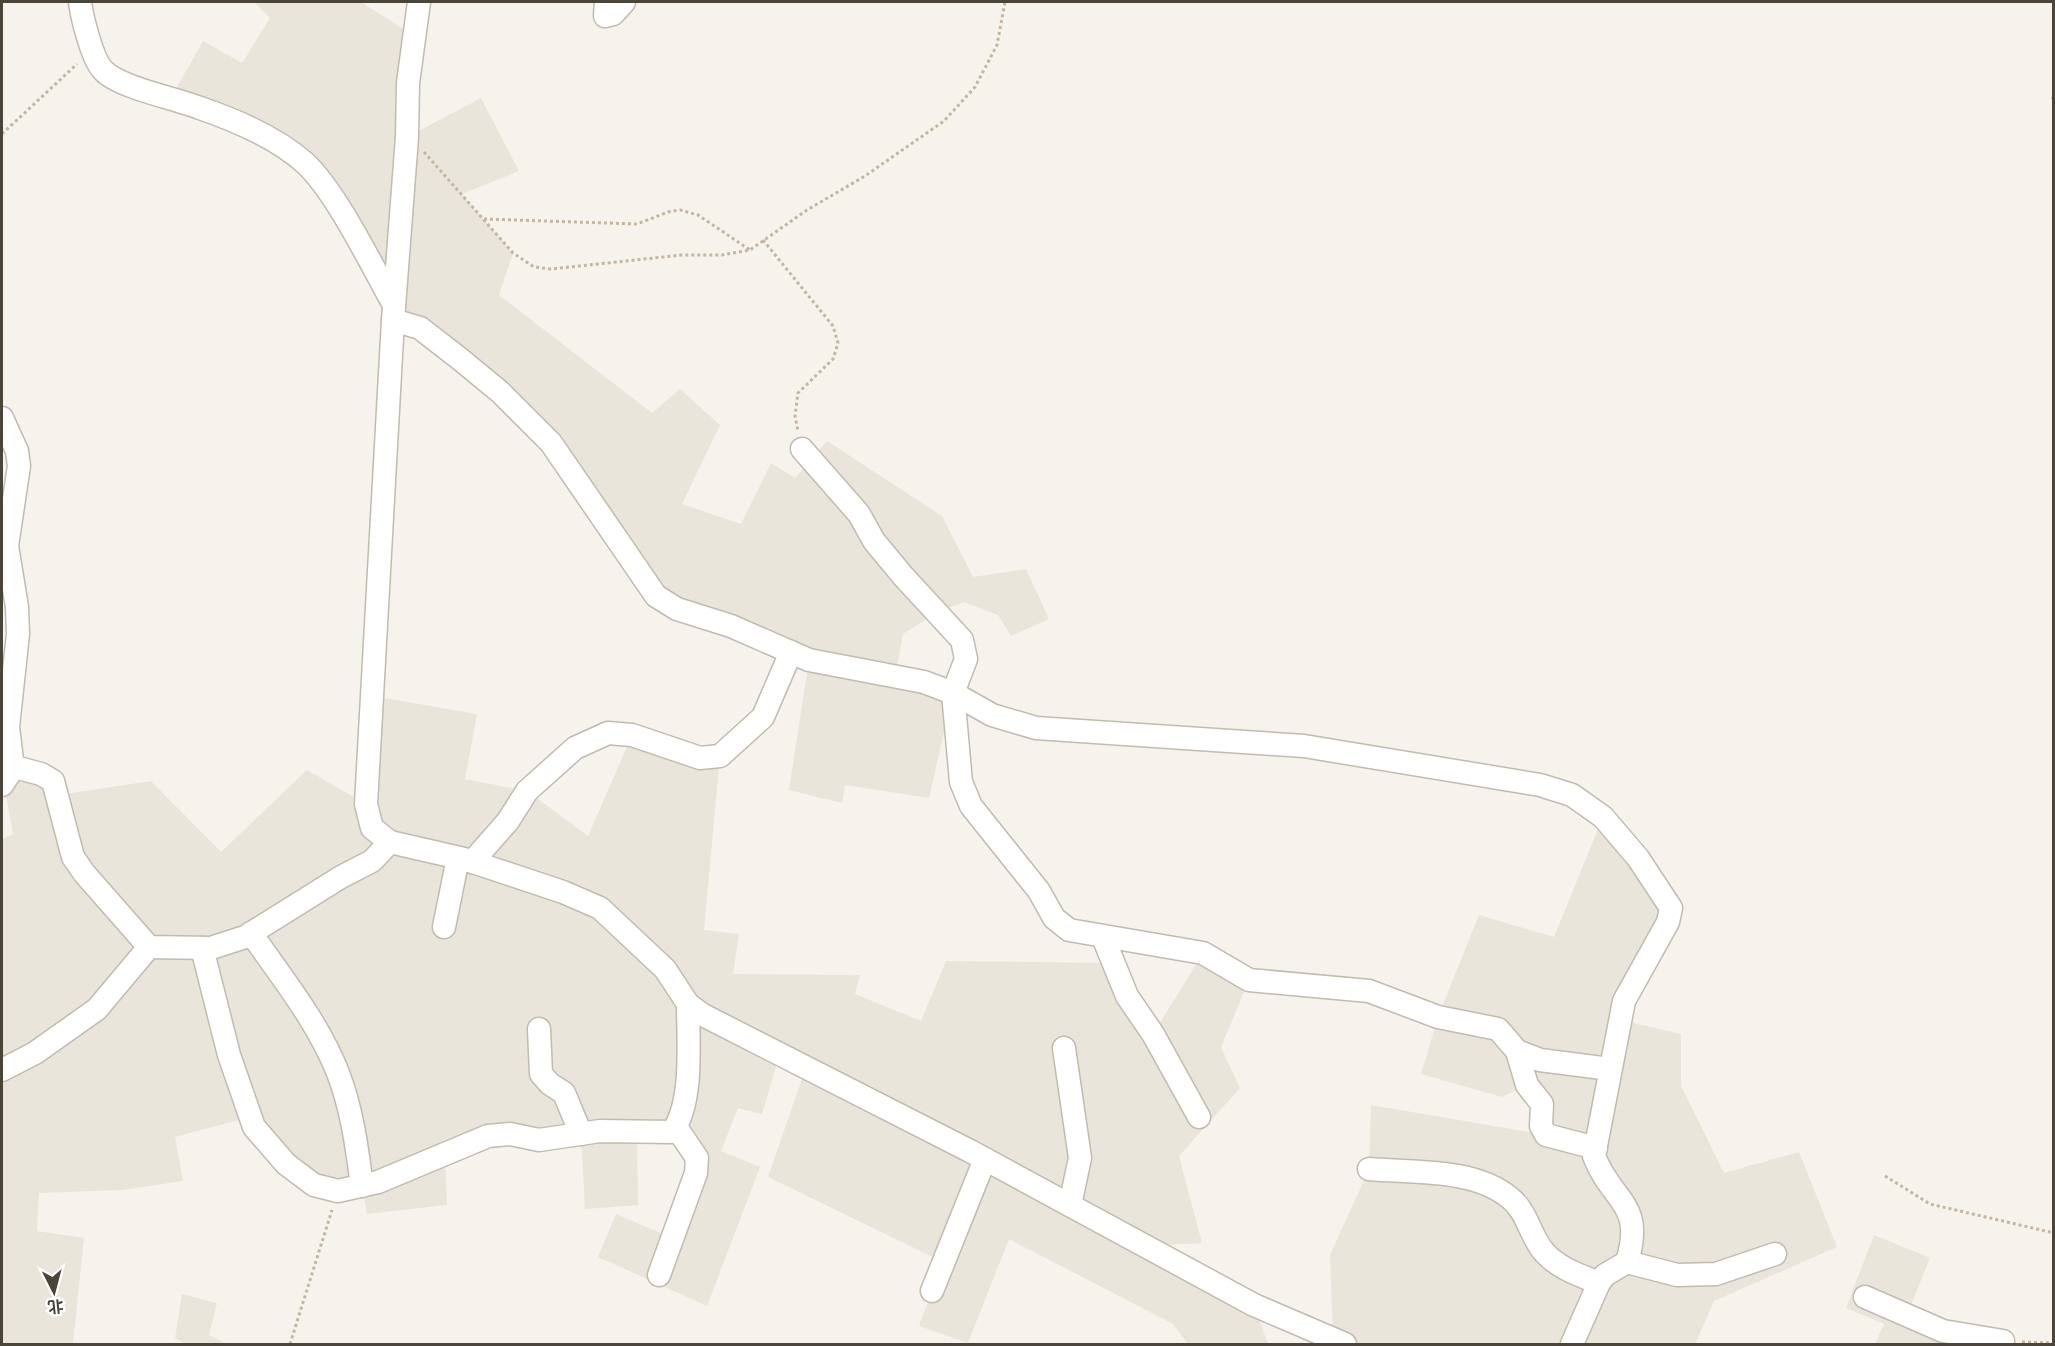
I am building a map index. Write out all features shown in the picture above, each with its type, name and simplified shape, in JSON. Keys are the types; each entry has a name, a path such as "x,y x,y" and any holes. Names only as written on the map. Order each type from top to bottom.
{"street":[{"path":"80,2 81,14 103,71 124,83 202,108 272,140 305,163 348,225 394,313 420,328 500,392 551,443 656,596 677,609 731,627 809,660 924,682 953,693 992,715 1036,728 1304,746 1540,785 1572,795 1603,817 1638,858 1671,908 1660,936 1624,1001 1594,1156 1600,1171 1618,1193 1630,1214 1634,1239 1627,1262 1605,1275 1599,1283 1572,1344"},
{"path":"419,2 408,83 366,804 372,828 390,842 465,860 562,892 600,908 665,969 688,1004 703,1015 985,1159 1254,1305 1345,1344"},
{"path":"606,2 605,16 613,14 624,2"},
{"path":"2,418 10,432 19,466 7,546 17,607 18,634 8,727 6,776 41,774 53,781 73,857 84,873 149,947 211,948 251,933 341,877 372,861 390,842"},
{"path":"802,449 859,514 874,541 903,576 962,640 966,659 953,693 961,782 971,806 1039,891 1054,918 1069,930 1203,953 1250,980 1369,991 1438,1017 1498,1029 1517,1051 1527,1085 1542,1104 1541,1126 1546,1135 1596,1148"},
{"path":"444,927 465,860 508,821 527,791 575,748 608,733 632,735 669,750 700,758 720,756 763,717 791,652"},
{"path":"251,933 305,1011 338,1074 354,1129 362,1186"},
{"path":"1103,937 1127,996 1153,1034 1199,1117"},
{"path":"2,1070 35,1053 97,1009 149,947"},
{"path":"202,948 229,1055 254,1127 286,1164 314,1185 338,1191 362,1186 445,1156 488,1136 510,1134 539,1140 636,1130 672,1132 680,1121 688,1070 688,1004"},
{"path":"539,1029 541,1074 550,1084 564,1092 581,1134"},
{"path":"1064,1048 1080,1158 1070,1205"},
{"path":"1517,1051 1540,1059 1610,1069"},
{"path":"659,1275 696,1173 697,1158 676,1127"},
{"path":"932,1291 985,1159"},
{"path":"1369,1168 1463,1177 1494,1187 1512,1199 1529,1224 1543,1251 1562,1267 1599,1283"},
{"path":"1627,1262 1677,1275 1716,1274 1775,1254"},
{"path":"1865,1297 1939,1338 2003,1341"}],"path":[{"path":"406,142 427,153 513,253 534,267 551,269 750,250 807,210 865,176 944,121 975,87 997,45 1005,2"},
{"path":"2,134 94,49"},
{"path":"484,219 637,224 668,212 680,210 698,215 750,250"},
{"path":"763,240 833,326 838,343 833,359 798,393 795,416 802,449"},
{"path":"1885,1176 1930,1204 2054,1233"},
{"path":"290,1344 338,1191"},
{"path":"2003,1341 2054,1343"}],"shaded area":[{"path":"254,2 361,2 416,37 407,137 481,98 519,171 462,194 513,253 499,295 652,413 680,389 720,425 682,504 741,524 771,463 795,478 827,441 942,516 973,577 1026,569 1049,619 1011,636 998,615 964,602 938,612 903,634 895,677 953,693 929,798 845,785 842,803 789,790 809,660 677,609 551,443 393,320 305,163 171,98 203,41 242,63 270,18"},
{"path":"372,696 477,714 465,779 527,791 588,836 632,735 720,756 704,930 739,934 733,974 860,975 855,994 921,1021 946,961 1112,963 1153,1034 1203,953 1249,980 1221,1047 1240,1088 1179,1156 1202,1243 1147,1246 1254,1305 1268,1344 1188,1344 1173,1324 1009,1239 968,1343 919,1326 943,1262 768,1177 806,1067 780,1054 762,1114 738,1108 721,1151 760,1167 707,1306 598,1257 616,1214 672,1238 691,1145 637,1130 638,1205 585,1209 581,1134 510,1134 445,1156 447,1205 367,1214 362,1186 314,1185 250,1117 175,1137 183,1181 123,1190 39,1193 37,1231 84,1238 73,1344 2,1344 2,839 13,834 4,784 11,766 59,795 151,781 221,852 307,770 366,804"},
{"path":"1603,817 1671,908 1620,1020 1681,1034 1681,1086 1724,1173 1799,1152 1837,1247 1714,1301 1695,1344 1345,1344 1333,1339 1330,1255 1369,1169 1371,1105 1546,1135 1527,1085 1502,1097 1421,1074 1438,1017 1479,915 1554,937"},
{"path":"1874,1235 1930,1258 1907,1315 2002,1344 1875,1344 1884,1324 1846,1308"},
{"path":"182,1294 217,1303 209,1335 227,1344 186,1344 175,1338"}]}
